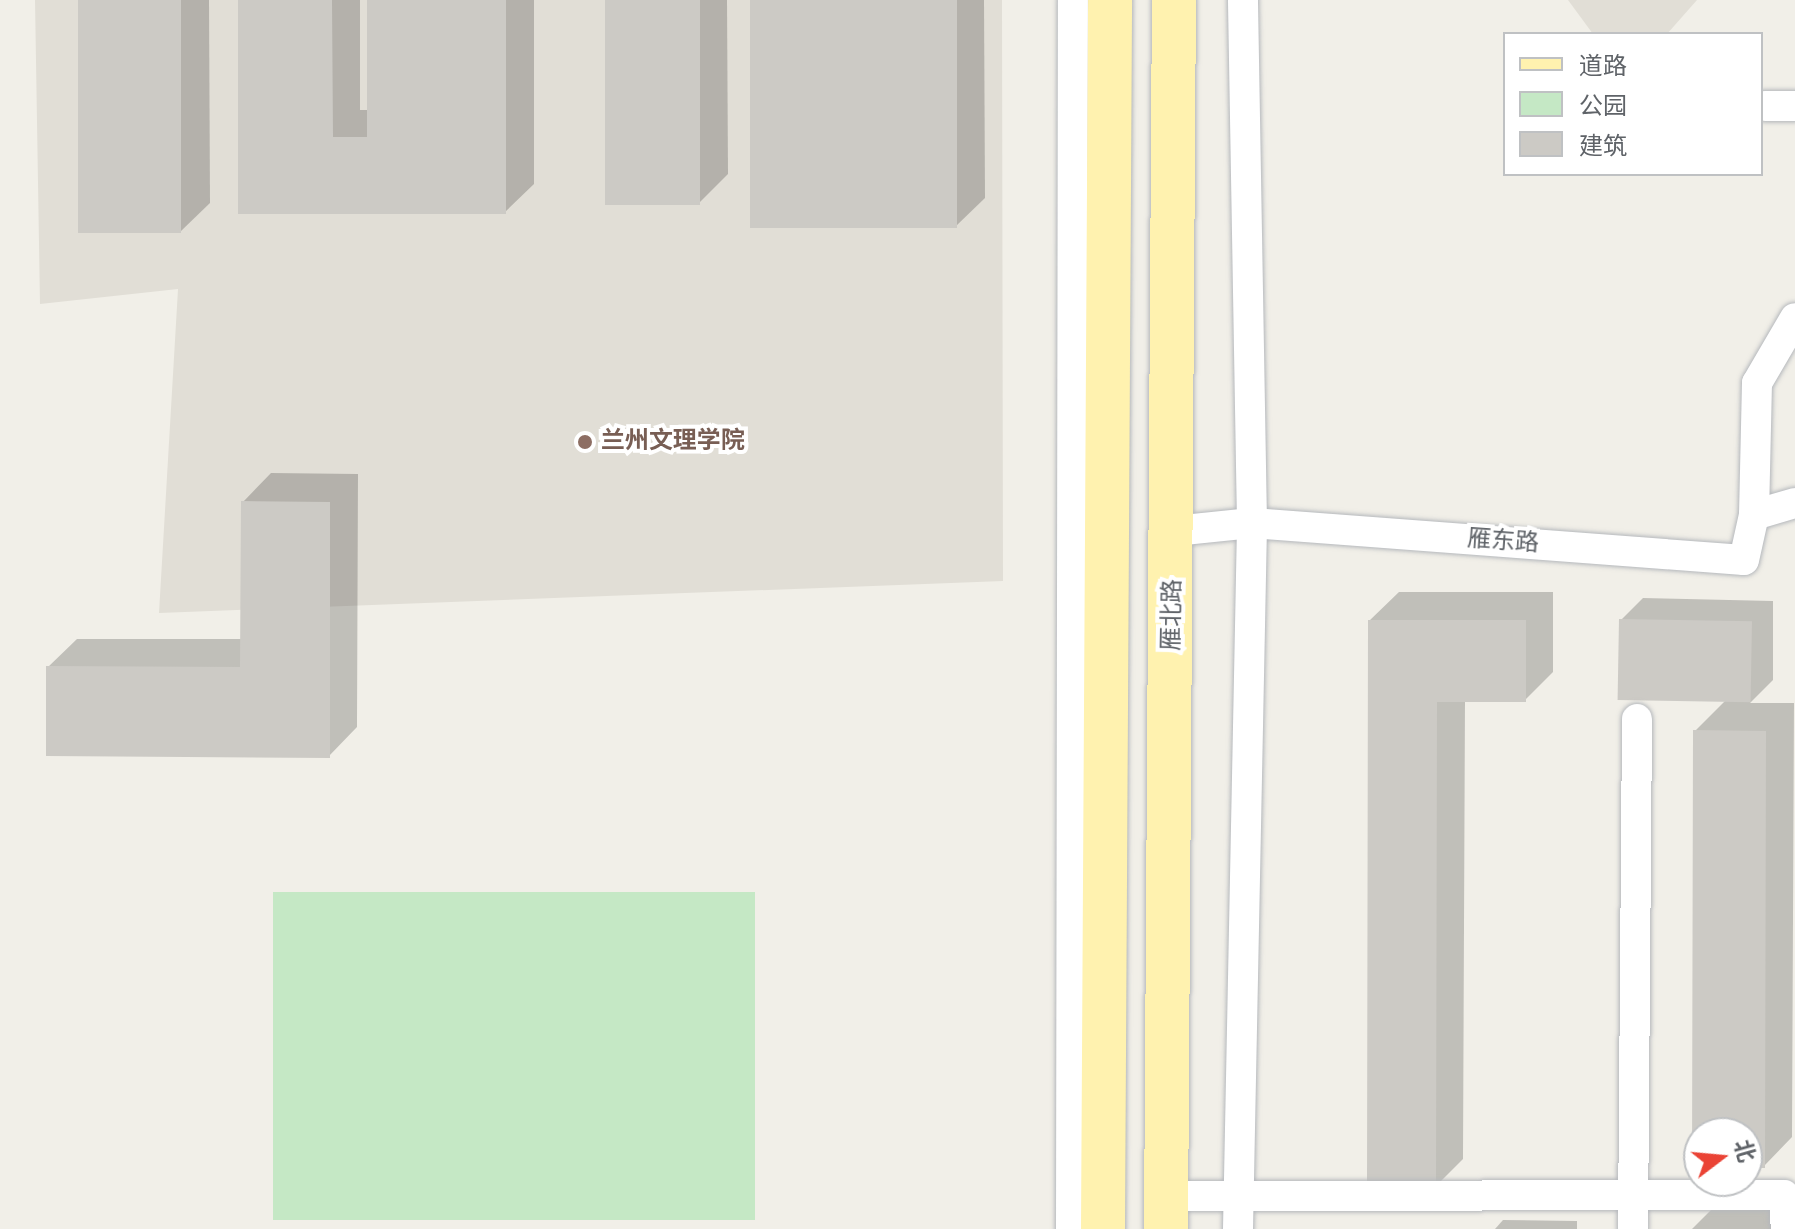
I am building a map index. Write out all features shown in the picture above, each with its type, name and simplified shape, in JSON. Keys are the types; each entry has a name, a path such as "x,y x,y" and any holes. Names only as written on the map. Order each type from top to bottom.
{"main road":[{"path":"1103,1229 1110,0"},
{"name":"雁北路","path":"1166,1212 1174,531 1174,0"}],"street":[{"path":"1071,1229 1073,0"},
{"path":"1238,1229 1252,523 1243,0"},
{"path":"1765,106 1795,106"},
{"path":"1795,318 1757,383 1754,515 1795,503"},
{"name":"雁东路","path":"1174,531 1252,523 1744,560 1754,515"},
{"path":"1633,1229 1637,719"},
{"path":"1166,1212 1238,1197 1784,1195 1786,1229"}],"shaded area":[{"name":"兰州文理学院","path":"35,0 1002,0 1003,581 159,613 178,289 40,304"},
{"path":"1568,0 1697,0 1669,32 1592,32"}],"green space":[{"path":"273,892 755,892 755,1220 273,1220"}],"building":[{"path":"78,0 181,0 181,233 78,233"},
{"path":"238,0 332,0 333,137 367,137 367,0 506,0 506,214 238,214"},
{"path":"605,0 700,0 700,205 605,205"},
{"path":"750,0 957,0 957,228 750,228"},
{"path":"241,501 330,502 330,758 46,756 46,666 240,667"},
{"path":"1619,619 1752,621 1751,702 1618,700"},
{"path":"1368,620 1526,620 1526,702 1437,702 1436,1189 1367,1189"},
{"path":"1693,730 1766,731 1765,1168 1763,1117 1692,1117"}],"place":[{"name":"兰州文理学院","path":"585,442"}]}
